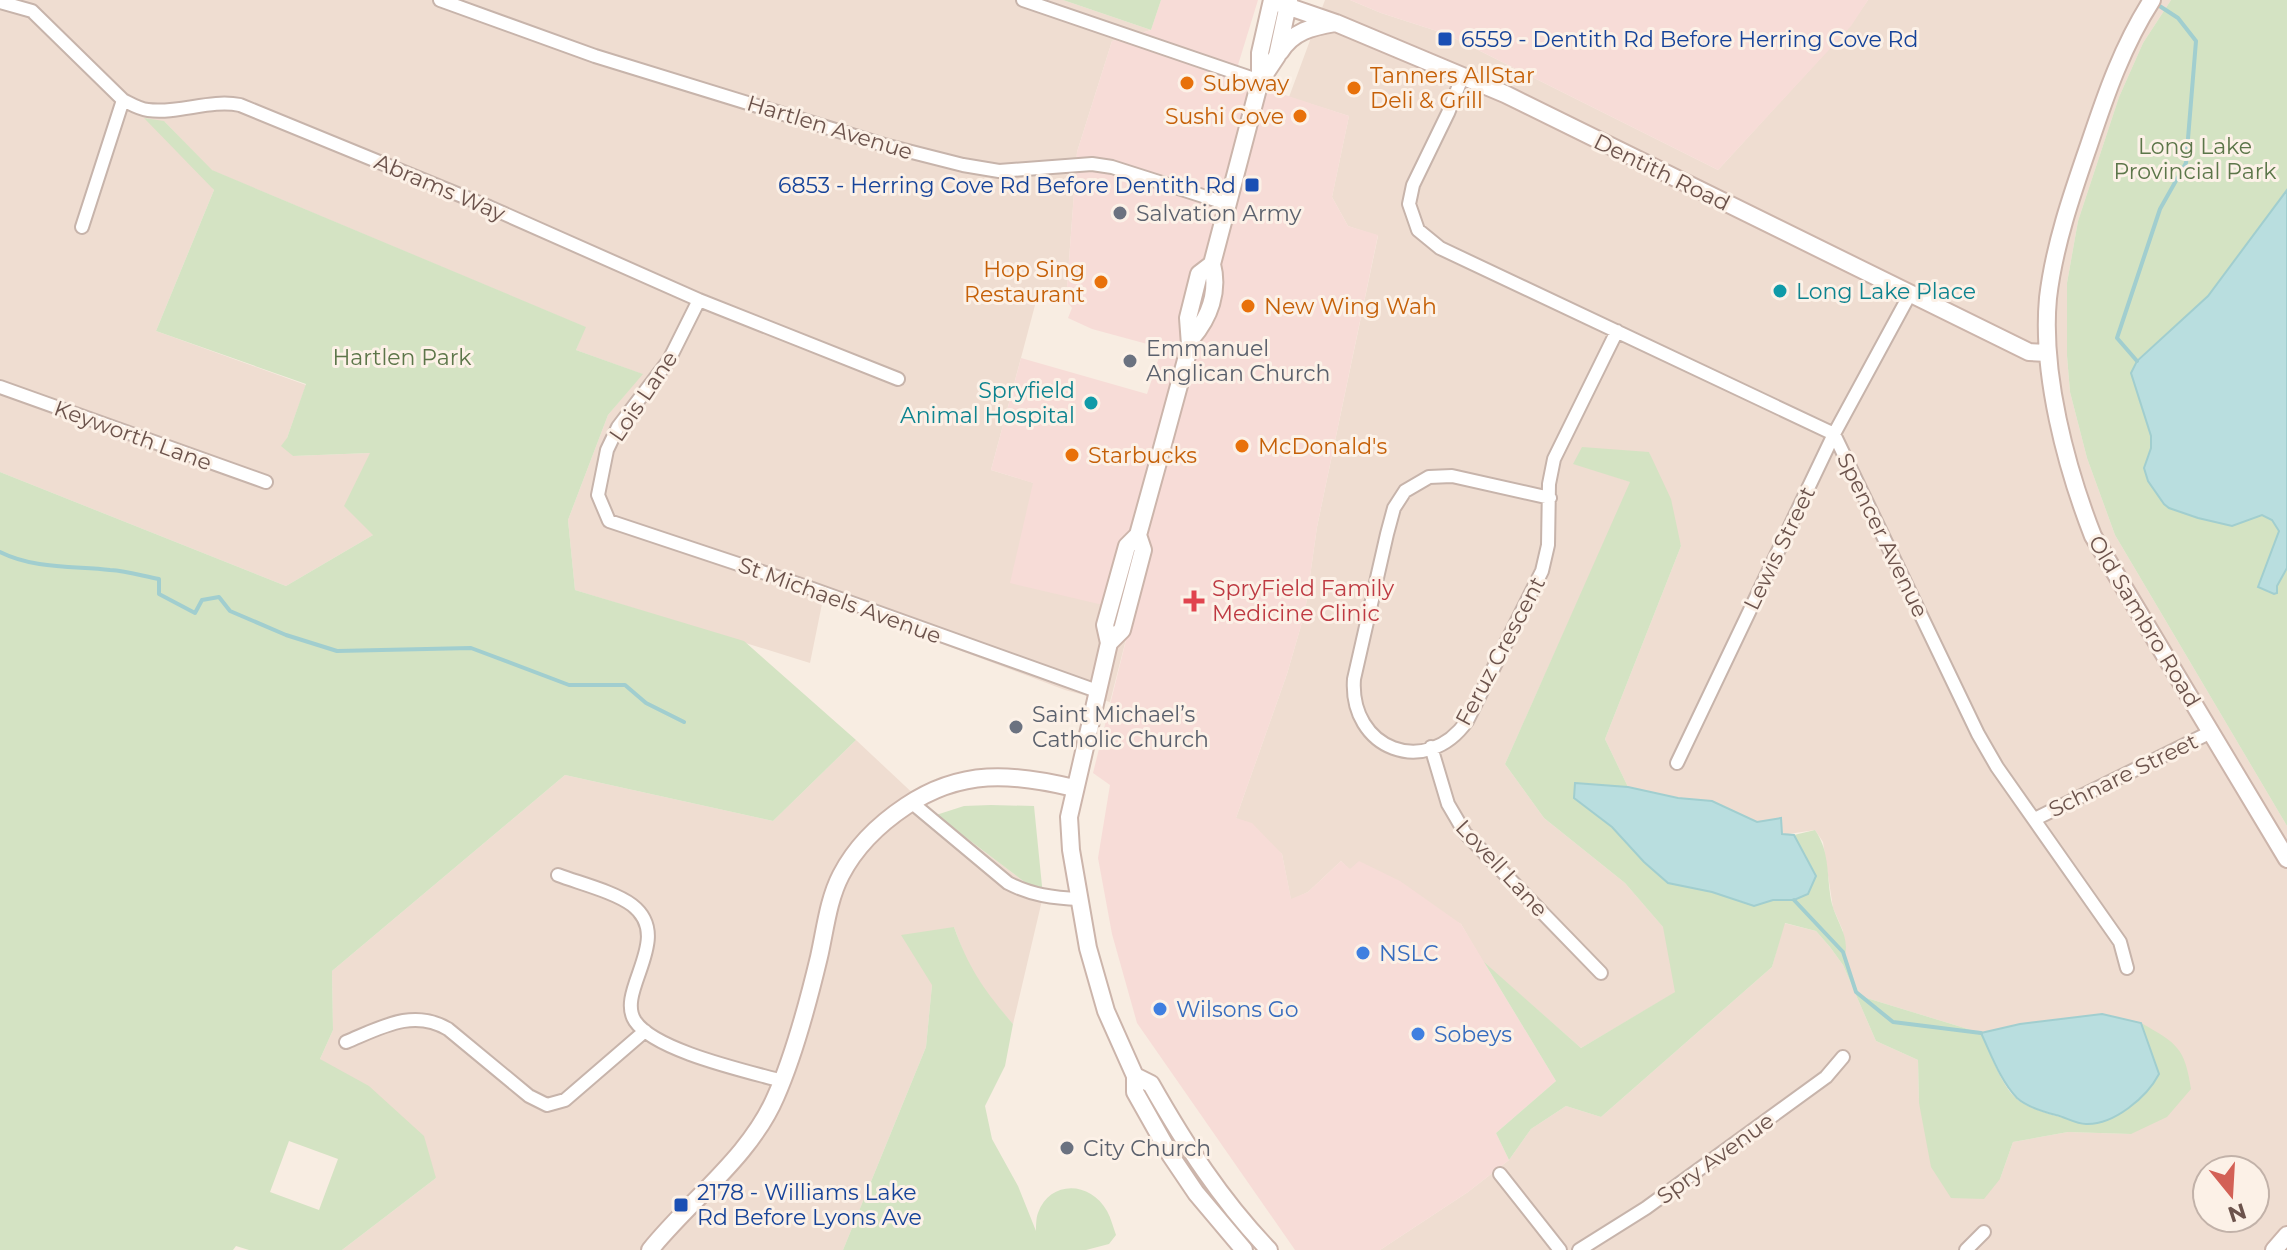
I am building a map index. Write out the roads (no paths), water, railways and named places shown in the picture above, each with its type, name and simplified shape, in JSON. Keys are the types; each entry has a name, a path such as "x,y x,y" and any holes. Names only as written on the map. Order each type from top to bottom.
{"main road":[{"path":"1312,0 1336,23"},
{"path":"1244,1250 1196,1193 1135,1092 1135,1076 1106,1011 1088,948 1071,850 1069,817 1109,643 1105,625 1127,546 1138,535 1191,339 1205,322 1216,281 1212,264 1260,81 1260,53 1280,2"},
{"path":"1277,56 1280,2"},
{"name":"Dentith Road","path":"1280,2 1463,75 2029,352 2047,353"},
{"name":"Old Sambro Road","path":"2149,6 2103,100 2067,214 2049,294 2047,353 2074,481 2093,536 2287,859"},
{"path":"1260,81 1285,44 1303,30 1336,23"},
{"path":"650,1250 745,1147 775,1099 841,875 874,831 911,802 951,782 984,777 1022,778 1074,788"},
{"path":"1135,1076 1151,1084 1211,1181 1269,1250"},
{"path":"2274,1250 2287,1235"}],"street":[{"name":"Hartlen Avenue","path":"440,0 595,56 910,152 999,171 1092,164 1112,167 1228,204"},
{"path":"1023,0 1260,81"},
{"name":"Abrams Way","path":"0,2 32,11 123,100 148,110 178,110 222,103 240,105 489,207 699,300 898,379"},
{"name":"Spencer Avenue","path":"1463,75 1413,185 1409,204 1418,230 1435,245 1834,434 1978,734 1997,767 2120,942 2127,968"},
{"path":"82,227 123,100"},
{"name":"Lewis Street","path":"1677,763 1834,434 1910,294"},
{"name":"Lois Lane","path":"598,495 607,450 618,427 669,360 699,300"},
{"name":"Feruz Crescent","path":"1431,747 1454,735 1467,721 1537,583 1548,545 1550,476 1557,452 1617,331"},
{"name":"Keyworth Lane","path":"0,387 266,482"},
{"path":"1431,747 1407,751 1390,748 1377,741 1360,721 1353,690 1397,501 1415,483 1440,476 1463,477 1550,498"},
{"name":"St Michaels Avenue","path":"598,495 609,521 818,591 1097,691"},
{"name":"Schnare Street","path":"2035,819 2211,732"},
{"name":"Lovell Lane","path":"1431,747 1448,804 1465,833 1601,973"},
{"path":"911,802 1008,883 1048,897 1080,899"},
{"path":"558,875 628,902 641,914 648,932 648,943 631,1008 635,1021 645,1031 697,1057 782,1081"},
{"path":"346,1042 407,1019 432,1021 448,1029 529,1096 547,1105 565,1100 645,1031"},
{"name":"Spry Avenue","path":"1579,1250 1646,1208 1826,1077 1843,1057"},
{"path":"1500,1174 1560,1250"},
{"path":"1966,1250 1984,1232"}],"water":[{"path":"2287,190 2287,568 2274,594 2258,587 2279,531 2272,520 2262,515 2232,526 2198,518 2169,508 2148,481 2144,468 2151,448 2151,436 2131,373 2137,361 2208,296"},
{"path":"1575,783 1628,787 1678,798 1712,801 1757,822 1781,818 1782,834 1794,835 1816,876 1808,894 1794,900 1773,900 1754,906 1712,892 1668,883 1612,827 1574,798"},
{"path":"2102,1014 2141,1023 2159,1074 2146,1092 2128,1108 2097,1123 2074,1122 2025,1104 2017,1098 2001,1075 1981,1033 2020,1024"}],"waterway":[{"path":"2137,361 2117,338 2160,209 2186,163 2196,41 2178,18 2155,3"},
{"path":"0,552 40,564 116,571 159,579 159,594 195,613 202,600 219,597 230,611 286,635 337,651 471,648 569,685 625,685 646,703 684,722"},
{"path":"1794,900 1843,952 1856,992 1893,1022 1981,1033"}],"place":[{"name":"6559 - Dentith Rd Before Herring Cove Rd","path":"1445,39"},
{"name":"Subway","path":"1187,83"},
{"name":"Tanners AllStar Deli & Grill","path":"1354,88"},
{"name":"Sushi Cove","path":"1300,116"},
{"name":"6853 - Herring Cove Rd Before Dentith Rd","path":"1252,185"},
{"name":"Salvation Army","path":"1120,213"},
{"name":"Hop Sing Restaurant","path":"1101,282"},
{"name":"Long Lake Place","path":"1780,291"},
{"name":"New Wing Wah","path":"1248,306"},
{"name":"Emmanuel Anglican Church","path":"1130,361"},
{"name":"Spryfield Animal Hospital","path":"1091,403"},
{"name":"McDonald's","path":"1242,446"},
{"name":"Starbucks","path":"1072,455"},
{"name":"SpryField Family Medicine Clinic","path":"1194,601"},
{"name":"Saint Michael’s Catholic Church","path":"1016,727"},
{"name":"NSLC","path":"1363,953"},
{"name":"Wilsons Go","path":"1160,1009"},
{"name":"Sobeys","path":"1418,1034"},
{"name":"City Church","path":"1067,1148"},
{"name":"2178 - Williams Lake Rd Before Lyons Ave","path":"681,1205"}],"park label":[{"name":"Long Lake Provincial Park","path":"2195,158"},
{"name":"Hartlen Park","path":"402,357"}]}
